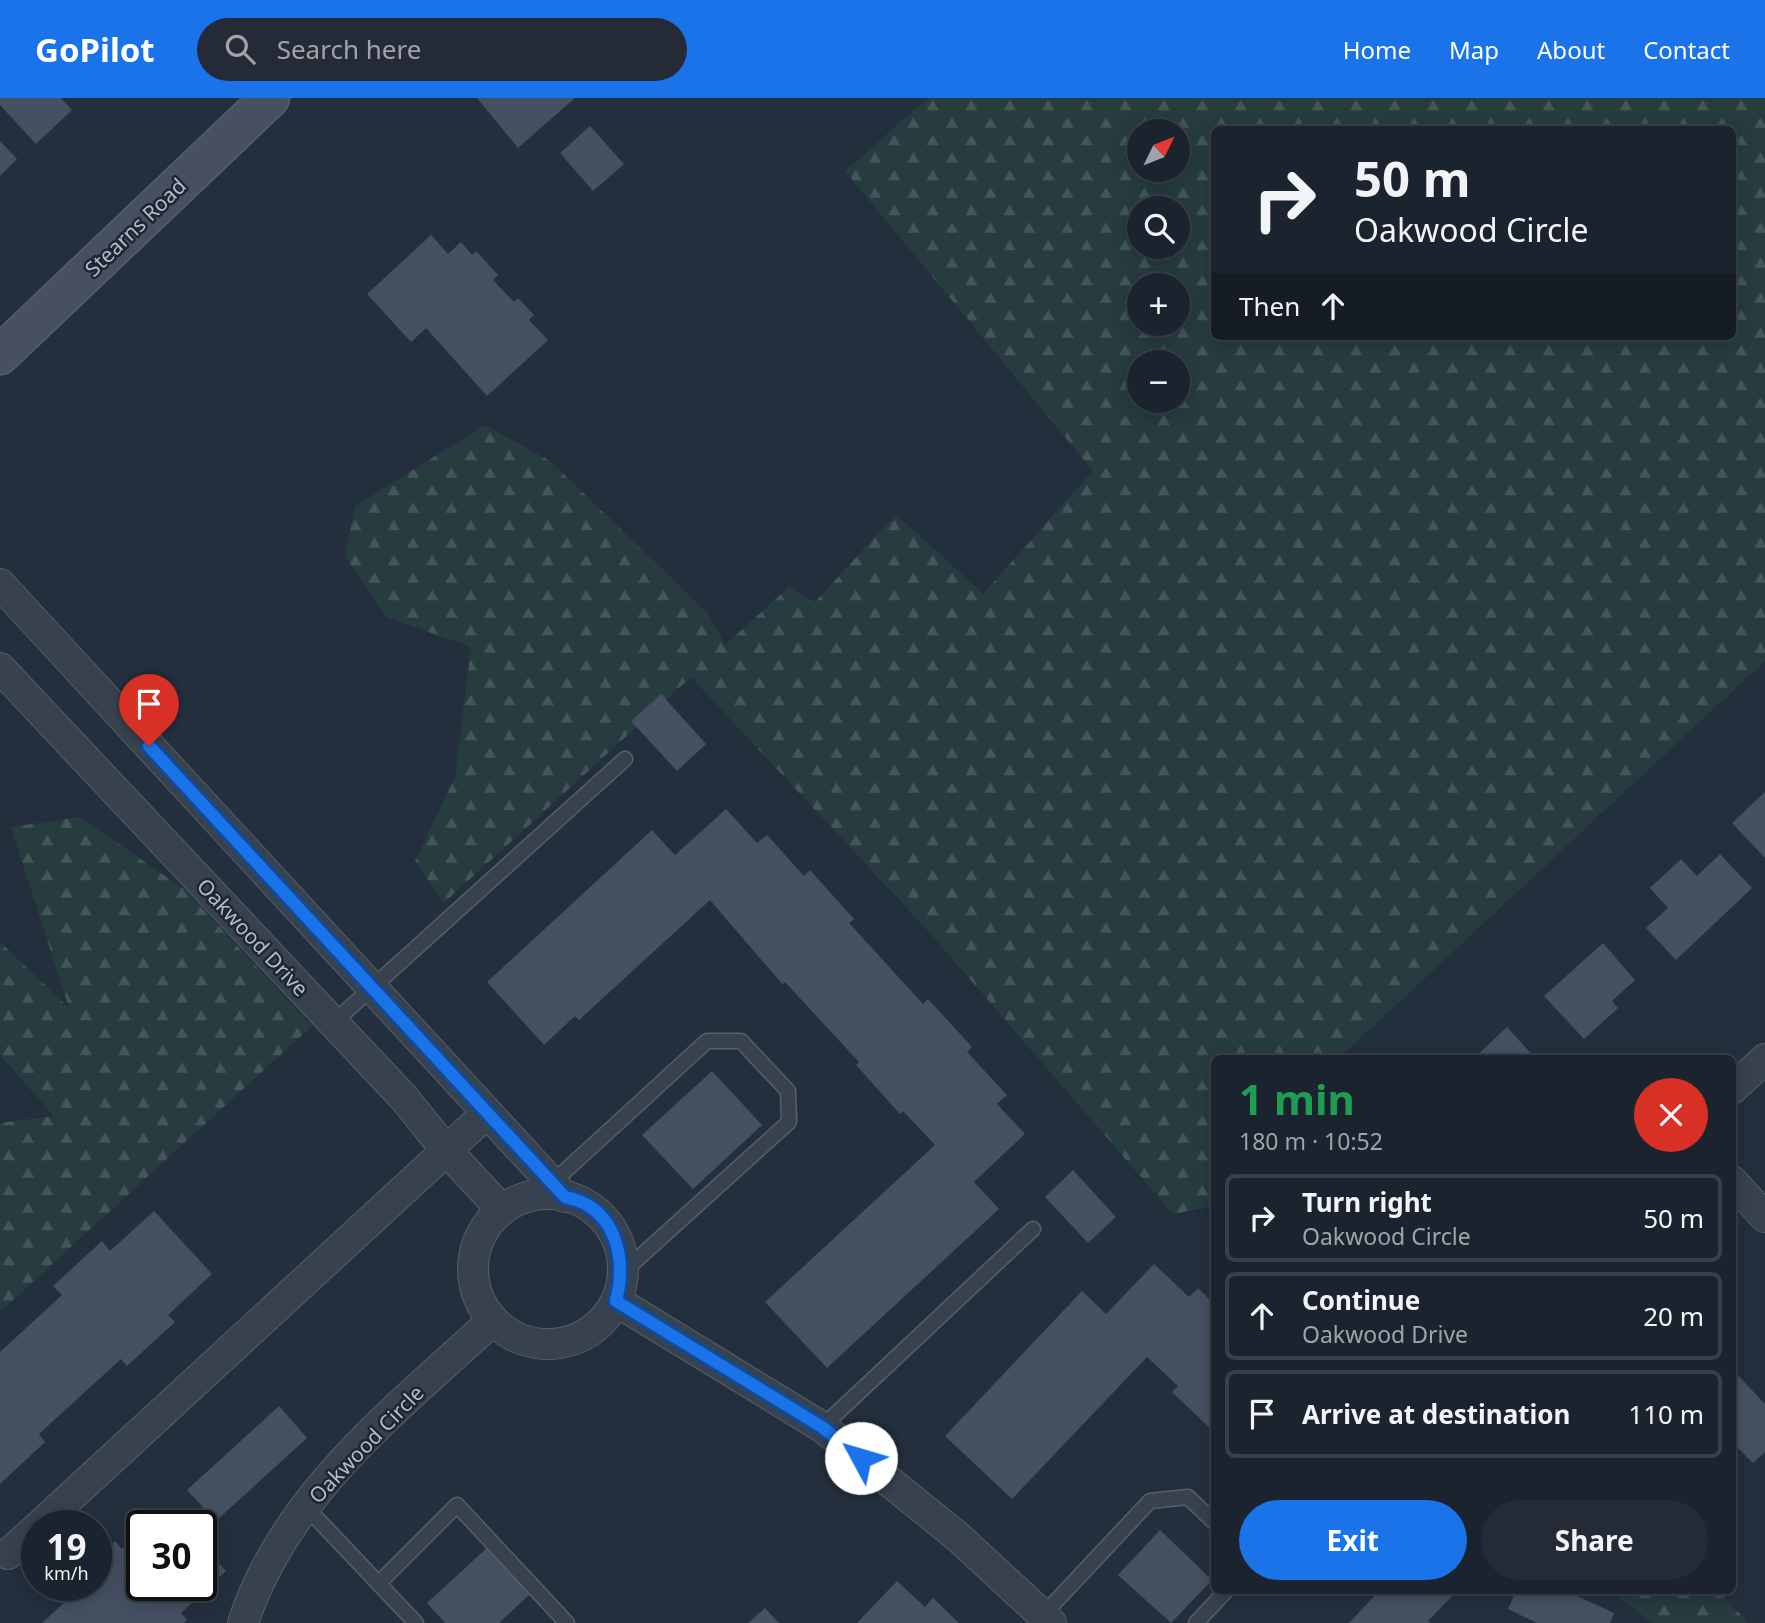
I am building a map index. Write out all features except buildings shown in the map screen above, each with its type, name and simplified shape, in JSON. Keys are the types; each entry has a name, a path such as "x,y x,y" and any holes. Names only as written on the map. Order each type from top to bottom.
{"main road":[{"name":"Stearns Road","path":"0,355 270,98"}],"street":[{"path":"0,584 559,1190 595,1211 612,1230 621,1252 619,1287 602,1322 582,1336 558,1344 533,1343 510,1334 494,1320 478,1297 473,1272 476,1248 486,1226 502,1210 526,1197 559,1190"},
{"name":"Oakwood Drive","path":"0,668 404,1098 446,1150 502,1210"},
{"path":"1736,1085 1765,1059"},
{"path":"56,1510 487,1113"},
{"path":"1736,1185 1765,1217"},
{"path":"619,1287 822,1427 958,1537 1047,1619"},
{"name":"Oakwood Circle","path":"243,1623 272,1553 305,1506 359,1444 494,1320"},
{"path":"8,1554 21,1542"}],"lane":[{"path":"333,1023 625,759"},
{"path":"559,1190 707,1041 741,1041 788,1091 789,1122 619,1287"},
{"path":"822,1427 1033,1229"},
{"path":"1047,1619 1150,1500 1188,1497 1211,1519"},
{"path":"379,1583 457,1505 567,1623"},
{"path":"305,1506 416,1623"},
{"path":"1196,1623 1223,1594"}],"green space":[{"path":"928,98 1765,98 1765,661 1342,1055 1211,1055 1211,1207 1173,1214 930,933 691,677 444,903 415,861 455,777 471,647 387,617 345,556 355,506 485,425 550,461 708,613 725,645 789,587 815,602 896,514 983,594 1093,471 845,171"},
{"path":"80,817 184,889 312,1026 0,1312 0,1123 54,1116 0,1055 0,942 69,1008 11,827"},
{"path":"1613,1594 1722,1594 1748,1623 1653,1623"}],"route":[{"path":"149,746 565,1197 595,1211 612,1230 621,1252 622,1277 616,1301 822,1427 861,1458"}]}
